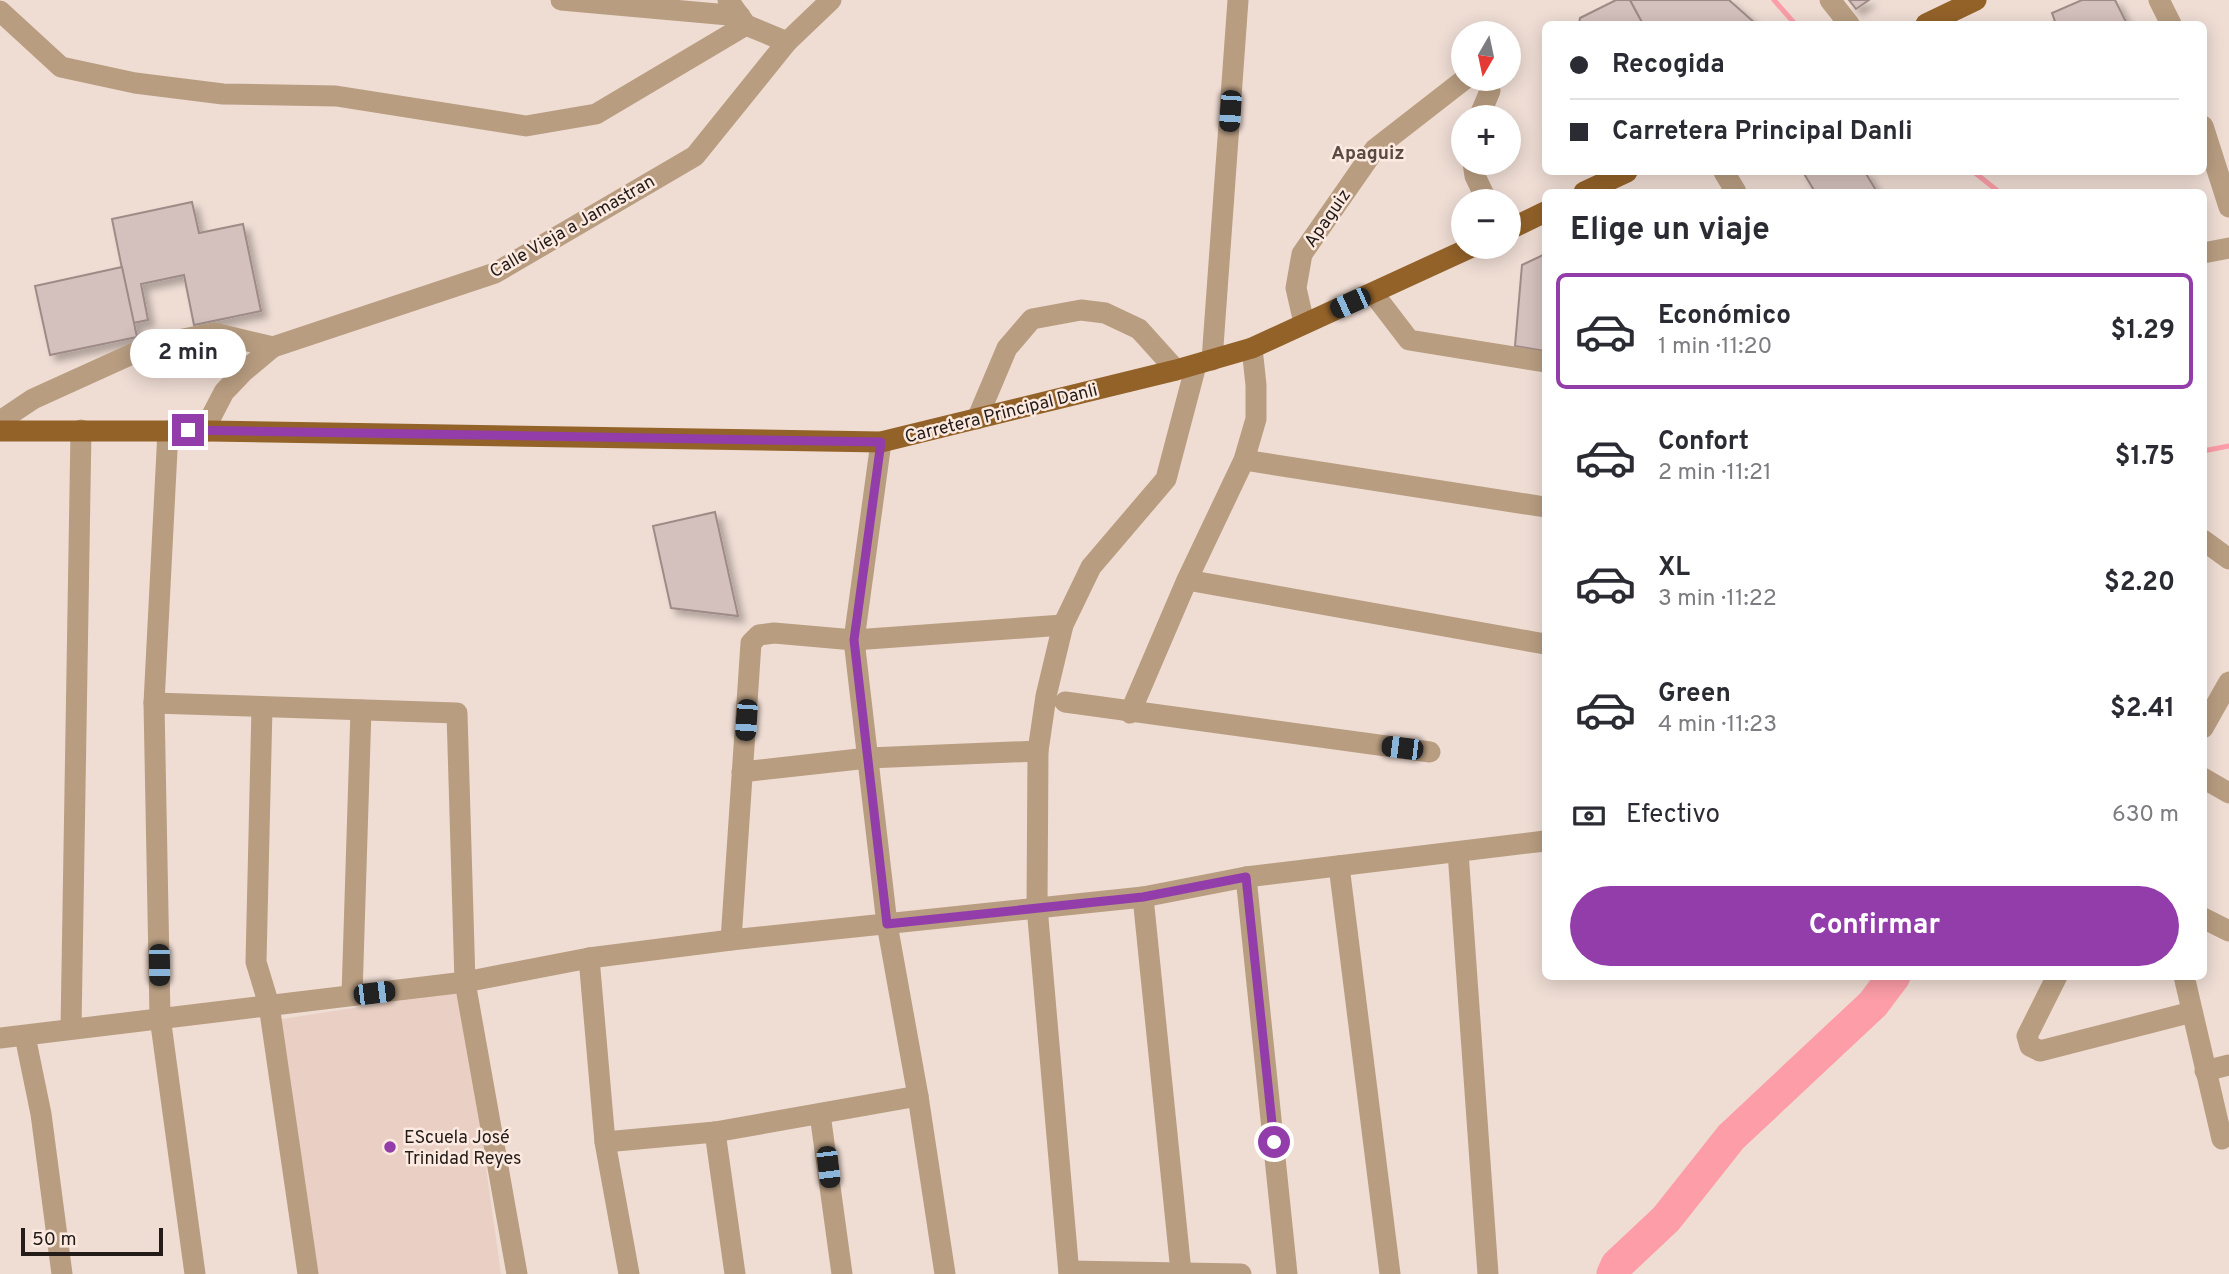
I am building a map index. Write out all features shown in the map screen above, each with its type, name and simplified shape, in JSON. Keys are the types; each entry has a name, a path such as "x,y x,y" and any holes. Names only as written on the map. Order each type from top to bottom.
{"main road":[{"path":"1932,21 1976,0"},
{"path":"1590,189 1621,175"},
{"path":"1521,224 1542,213"},
{"name":"Carretera Principal Danli","path":"0,431 209,430 881,442 1195,365 1252,348 1451,257"}],"street":[{"path":"561,0 738,14 787,42"},
{"name":"Calle Vieja a Jamastran","path":"209,430 216,404 224,393 243,372 273,347 495,273 695,156 787,42 831,0"},
{"path":"1238,0 1195,365 1166,479 1091,566 1063,625 1045,695 1038,751 1037,908 1069,1273 1241,1274"},
{"path":"1830,0 1847,21"},
{"path":"2159,0 2170,21"},
{"path":"0,10 61,66 135,83 223,94 337,96 526,126 596,114 738,14"},
{"name":"Apaguiz","path":"1304,323 1296,288 1302,254 1375,149 1451,89"},
{"path":"2207,138 2229,207"},
{"path":"2207,252 2229,248"},
{"path":"1373,293 1409,340 1542,362"},
{"path":"977,419 1007,348 1032,319 1082,310 1105,313 1139,329 1195,365"},
{"path":"0,421 33,398 152,345 214,333 273,347"},
{"path":"1130,713 1186,580 1244,460 1256,419 1252,348"},
{"path":"71,1029 80,430"},
{"path":"168,430 155,703 160,1017 195,1274"},
{"path":"881,442 854,640 887,924 918,1096 945,1274"},
{"path":"1244,460 1542,507"},
{"path":"2207,543 2229,558"},
{"path":"1186,580 1542,643"},
{"path":"731,940 751,643 759,635 774,633 854,640 1063,625"},
{"path":"2207,721 2229,682"},
{"path":"1065,702 1430,752"},
{"path":"155,703 457,713 465,982 517,1274"},
{"path":"262,707 256,962 269,1005 309,1274"},
{"path":"352,995 361,710"},
{"path":"742,772 868,758 1038,751"},
{"path":"2207,780 2229,793"},
{"path":"0,1038 465,982 589,958 731,940 1143,897 1246,877 1542,841"},
{"path":"1458,852 1488,1274"},
{"path":"1339,866 1391,1274"},
{"path":"1246,877 1287,1274"},
{"path":"1143,897 1181,1272"},
{"path":"2207,920 2229,931"},
{"path":"589,958 605,1142 629,1274"},
{"path":"2055,980 2027,1036 2030,1046 2040,1051 2192,1012"},
{"path":"2185,980 2222,1139"},
{"path":"25,1036 41,1114 62,1274"},
{"path":"2205,1071 2229,1065"},
{"path":"605,1142 715,1132 918,1096"},
{"path":"820,1114 842,1274"},
{"path":"715,1132 735,1274"}],"shaded area":[{"name":"EScuela José Trinidad Reyes","path":"461,991 501,1274 318,1274 276,1020"}],"building":[{"path":"1616,0 1630,0 1641,21 1580,21 1580,18"},
{"path":"1630,0 1729,0 1753,21 1641,21"},
{"path":"1849,0 1869,0 1856,9"},
{"path":"2082,0 2115,0 2126,21 2055,21 2052,13"},
{"path":"1805,175 1867,175 1875,189 1813,189"},
{"path":"192,202 199,233 243,224 261,311 194,325 184,275 141,284 148,320 133,323 112,219"},
{"path":"1542,255 1542,350 1515,346 1522,265"},
{"path":"122,267 137,337 50,355 35,286"},
{"path":"715,512 738,616 671,608 653,526"}],"waterway":[{"path":"1774,0 1792,21"},
{"path":"1978,175 1995,189"},
{"path":"2207,450 2229,446"},
{"path":"1613,1274 1617,1265 1666,1219 1731,1137 1873,1004 1891,980"}],"place":[{"name":"EScuela José Trinidad Reyes","path":"390,1147"}],"district":[{"name":"Apaguiz","path":"1368,152"}],"route":[{"path":"188,430 881,442 854,640 887,924 1143,897 1246,877 1274,1142"}]}
